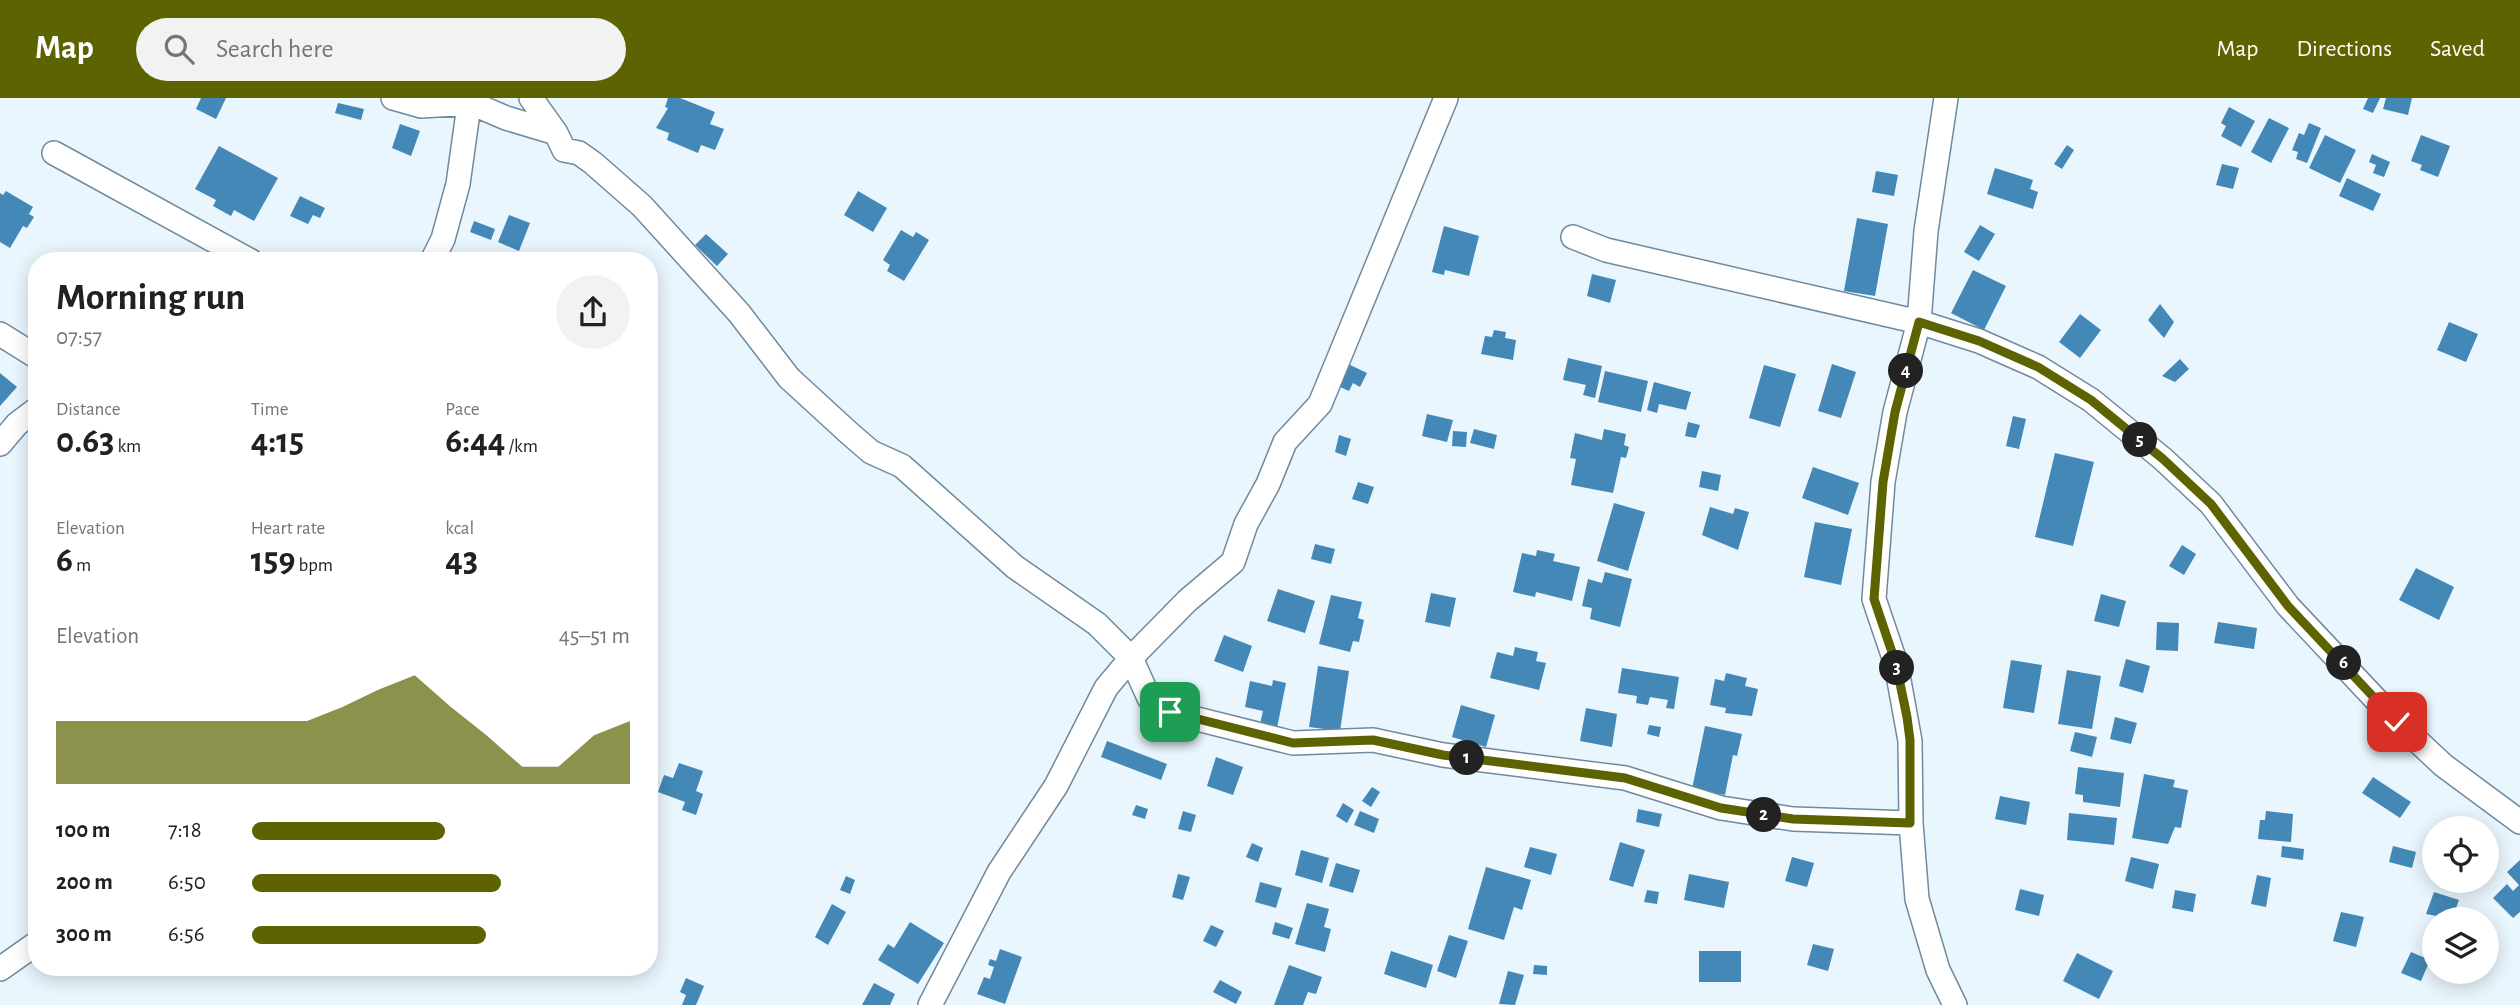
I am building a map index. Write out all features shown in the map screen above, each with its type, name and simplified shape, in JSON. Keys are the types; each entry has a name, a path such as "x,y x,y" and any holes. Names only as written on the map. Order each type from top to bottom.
{"street":[{"path":"393,98 422,106 470,100 506,118 556,133"},
{"path":"531,98 556,133 564,150 579,153 593,163 642,206 739,313 789,378 871,452 902,466 1015,567 1097,624 1130,657 1149,698 1170,712 1293,743 1359,739 1386,741 1443,755 1625,778 1721,808 1793,819 1910,823"},
{"path":"930,1005 999,872 1056,786 1107,688 1130,657 1187,601 1233,562 1246,524 1268,484 1286,442 1320,404 1446,98"},
{"path":"1946,98 1926,232 1919,322 1895,412 1883,482 1874,599 1896,664 1909,729 1910,823 1917,899 1938,970 1955,1005"},
{"path":"436,252 443,239 458,184 470,100"},
{"path":"54,153 235,252"},
{"path":"1573,237 1606,250 1919,322 1979,341 2038,367 2091,400 2163,459 2211,504 2288,606 2397,722 2443,765 2520,822"},
{"path":"0,334 28,351"},
{"path":"0,444 28,416"},
{"path":"0,969 28,949"}],"building":[{"path":"201,98 226,98 216,119 196,109"},
{"path":"668,98 680,98 715,112 710,124 724,129 715,150 701,145 698,153 667,140 669,133 656,128 668,108 665,107"},
{"path":"2368,98 2380,98 2373,113 2363,109"},
{"path":"2386,98 2412,98 2408,115 2383,109"},
{"path":"338,103 364,109 361,120 335,113"},
{"path":"2229,107 2255,121 2241,147 2221,136 2226,126 2221,123"},
{"path":"2269,118 2289,128 2271,163 2251,152"},
{"path":"2309,123 2321,128 2307,163 2296,159 2298,152 2292,150 2299,133 2304,135"},
{"path":"400,124 420,131 411,156 392,148"},
{"path":"2325,135 2356,150 2340,183 2309,168"},
{"path":"2421,135 2450,146 2438,177 2420,170 2422,165 2411,161"},
{"path":"2067,145 2074,150 2062,169 2054,164"},
{"path":"219,146 278,178 254,221 234,210 231,216 213,206 216,200 195,189"},
{"path":"2372,154 2390,162 2384,177 2373,173 2376,165 2369,162"},
{"path":"2222,164 2239,168 2233,189 2216,185"},
{"path":"1995,168 2033,180 2030,189 2038,192 2033,209 1987,194"},
{"path":"1876,171 1898,175 1894,196 1872,192"},
{"path":"2347,178 2381,194 2373,211 2339,196"},
{"path":"6,191 33,207 29,214 34,217 27,228 23,226 10,248 0,242 0,193 3,195"},
{"path":"858,191 887,208 873,232 844,215"},
{"path":"300,196 325,208 320,218 313,215 308,224 290,216"},
{"path":"509,215 530,223 519,251 498,242"},
{"path":"1857,218 1888,224 1875,296 1844,291"},
{"path":"474,221 495,229 491,240 470,232"},
{"path":"1980,225 1995,234 1979,261 1964,252"},
{"path":"1444,226 1479,236 1469,276 1445,270 1444,275 1432,272"},
{"path":"901,230 913,237 916,232 929,240 904,281 887,271 890,265 883,260"},
{"path":"706,234 728,254 717,266 695,245"},
{"path":"1973,270 2006,286 1984,330 1951,313"},
{"path":"1592,274 1616,280 1610,303 1587,296"},
{"path":"2160,304 2174,322 2164,338 2148,320"},
{"path":"2080,314 2101,330 2080,358 2059,342"},
{"path":"2449,322 2478,334 2466,362 2437,350"},
{"path":"1494,330 1506,332 1505,338 1516,340 1513,360 1481,354 1485,336 1492,337"},
{"path":"1568,358 1602,366 1595,398 1583,395 1586,385 1563,380"},
{"path":"2180,359 2189,369 2175,382 2162,376"},
{"path":"1348,364 1367,373 1360,387 1353,383 1349,391 1338,386"},
{"path":"1832,364 1856,372 1841,418 1818,411"},
{"path":"1764,365 1796,374 1780,427 1749,418"},
{"path":"1605,371 1648,381 1641,412 1598,402"},
{"path":"0,373 17,387 0,406"},
{"path":"1654,382 1691,392 1686,410 1659,404 1657,413 1647,410"},
{"path":"1427,414 1453,420 1447,442 1422,436"},
{"path":"2013,416 2026,419 2019,449 2006,446"},
{"path":"1688,422 1700,425 1696,438 1685,436"},
{"path":"1474,429 1497,435 1494,449 1470,443"},
{"path":"1604,429 1626,434 1624,445 1629,447 1626,458 1621,457 1613,493 1571,485 1576,459 1570,458 1575,433 1602,440"},
{"path":"1453,431 1467,432 1466,447 1452,446"},
{"path":"1339,435 1351,439 1346,456 1335,452"},
{"path":"2055,453 2094,462 2073,546 2035,537"},
{"path":"1813,467 1859,483 1848,515 1802,498"},
{"path":"1702,471 1721,475 1718,491 1699,487"},
{"path":"1358,482 1374,487 1368,504 1352,499"},
{"path":"1614,503 1645,512 1628,571 1597,561"},
{"path":"1710,507 1733,514 1735,508 1749,512 1738,550 1702,535"},
{"path":"1815,522 1852,529 1841,585 1804,577"},
{"path":"1315,544 1335,549 1331,564 1311,559"},
{"path":"2182,545 2196,554 2184,575 2169,566"},
{"path":"1537,550 1555,554 1553,561 1580,567 1572,601 1536,592 1535,597 1513,592 1522,553 1536,556"},
{"path":"2416,568 2454,587 2439,620 2399,600"},
{"path":"1605,572 1632,579 1620,627 1590,619 1592,608 1582,606 1588,579 1602,583"},
{"path":"1278,589 1315,601 1305,633 1267,621"},
{"path":"1431,593 1456,598 1450,627 1425,622"},
{"path":"2101,594 2126,601 2119,627 2094,621"},
{"path":"1331,595 1362,602 1358,618 1364,620 1359,642 1353,641 1350,652 1319,644"},
{"path":"2157,622 2179,623 2178,651 2156,650"},
{"path":"2218,622 2257,628 2254,649 2214,643"},
{"path":"1224,635 1252,646 1243,672 1214,661"},
{"path":"1515,647 1538,652 1536,661 1546,663 1539,690 1490,678 1497,652 1513,656"},
{"path":"2126,659 2150,666 2143,693 2119,686"},
{"path":"2011,660 2042,665 2034,713 2003,708"},
{"path":"1318,666 1349,671 1340,731 1309,727"},
{"path":"1622,668 1679,677 1674,709 1666,708 1668,700 1650,697 1648,705 1636,703 1637,696 1618,693"},
{"path":"2067,670 2101,676 2092,729 2058,724"},
{"path":"1726,673 1747,678 1745,686 1758,689 1752,716 1725,713 1726,708 1710,705 1715,679 1724,681"},
{"path":"1273,680 1286,683 1277,728 1260,724 1263,711 1245,707 1250,681 1272,686"},
{"path":"1461,705 1495,715 1486,747 1452,737"},
{"path":"1586,708 1617,714 1612,747 1580,741"},
{"path":"2115,717 2137,723 2131,744 2110,739"},
{"path":"1649,725 1661,727 1659,737 1647,734"},
{"path":"1705,726 1742,734 1737,756 1733,755 1725,795 1692,789"},
{"path":"2075,732 2097,737 2092,757 2070,751"},
{"path":"1107,741 1167,764 1161,780 1101,757"},
{"path":"1216,757 1243,767 1233,795 1207,786"},
{"path":"679,763 703,771 696,791 703,794 696,815 682,810 685,802 658,792 664,775 673,778"},
{"path":"2078,767 2124,773 2120,807 2083,802 2083,795 2075,794"},
{"path":"2144,774 2175,780 2173,787 2188,790 2181,828 2175,827 2168,844 2132,838"},
{"path":"2373,777 2411,802 2400,818 2362,793"},
{"path":"1372,787 1380,792 1371,807 1362,801"},
{"path":"2000,796 2030,802 2026,825 1995,819"},
{"path":"1343,803 1354,810 1347,823 1336,816"},
{"path":"1136,805 1148,809 1145,819 1132,815"},
{"path":"1638,809 1662,814 1659,827 1636,822"},
{"path":"1183,811 1196,815 1191,832 1178,829"},
{"path":"1360,811 1379,819 1374,833 1354,825"},
{"path":"2266,811 2293,814 2291,842 2258,839 2260,820 2265,820"},
{"path":"2069,813 2117,818 2114,845 2067,840"},
{"path":"1620,842 1645,850 1633,887 1609,880"},
{"path":"1252,843 1263,848 1258,862 1246,857"},
{"path":"2282,846 2304,849 2303,860 2281,857"},
{"path":"2393,846 2416,852 2412,868 2389,862"},
{"path":"1530,847 1557,854 1551,875 1524,867"},
{"path":"1301,850 1329,858 1322,883 1295,875"},
{"path":"1792,857 1814,863 1807,887 1785,881"},
{"path":"2131,857 2159,864 2153,889 2125,881"},
{"path":"2520,860 2520,912 2513,918 2493,898 2507,884 2513,891 2519,885 2507,872"},
{"path":"1336,863 1360,870 1353,893 1329,886"},
{"path":"1486,867 1531,880 1522,910 1514,907 1504,940 1468,929"},
{"path":"1178,874 1190,877 1183,900 1172,897"},
{"path":"1689,874 1729,882 1724,908 1684,900"},
{"path":"2257,875 2271,878 2266,907 2251,904"},
{"path":"846,876 855,880 850,894 840,890"},
{"path":"1260,882 1282,888 1276,908 1255,902"},
{"path":"2020,889 2044,895 2039,916 2015,910"},
{"path":"1647,890 1659,892 1657,904 1644,902"},
{"path":"2175,890 2196,894 2193,912 2172,908"},
{"path":"2434,893 2459,900 2456,907 2429,907"},
{"path":"1307,903 1329,909 1324,927 1331,929 1325,952 1295,944"},
{"path":"832,904 846,912 828,945 815,937"},
{"path":"2341,912 2364,917 2356,947 2333,941"},
{"path":"910,922 944,943 918,984 878,960 888,944 894,948"},
{"path":"1275,922 1293,928 1289,939 1272,934"},
{"path":"1211,925 1224,931 1216,947 1203,941"},
{"path":"1449,935 1468,941 1456,978 1437,971"},
{"path":"1813,944 1834,949 1828,971 1807,965"},
{"path":"1000,949 1022,957 1005,1004 977,994 984,977 990,979 994,967 988,965 990,959 996,961"},
{"path":"1391,951 1433,965 1426,988 1384,974"},
{"path":"1699,951 1741,951 1741,982 1699,982"},
{"path":"2411,952 2422,957 2421,981 2401,973"},
{"path":"2077,953 2113,971 2099,999 2063,981"},
{"path":"1289,965 1322,977 1316,994 1308,992 1303,1005 1274,1005"},
{"path":"1534,965 1547,966 1547,975 1533,974"},
{"path":"1508,971 1524,975 1515,1005 1499,1004"},
{"path":"686,978 704,986 696,1005 682,1005 686,995 680,992"},
{"path":"1220,980 1242,992 1236,1004 1213,992"},
{"path":"874,983 895,994 890,1005 862,1005"}],"route":[{"path":"1170,712 1293,743 1373,740 1402,744 1443,755 1625,778 1721,808 1793,819 1910,823 1910,740 1907,717 1896,664 1874,599 1883,482 1895,412 1919,322 1979,341 2038,367 2091,400 2163,459 2211,504 2288,606 2397,722"}]}
